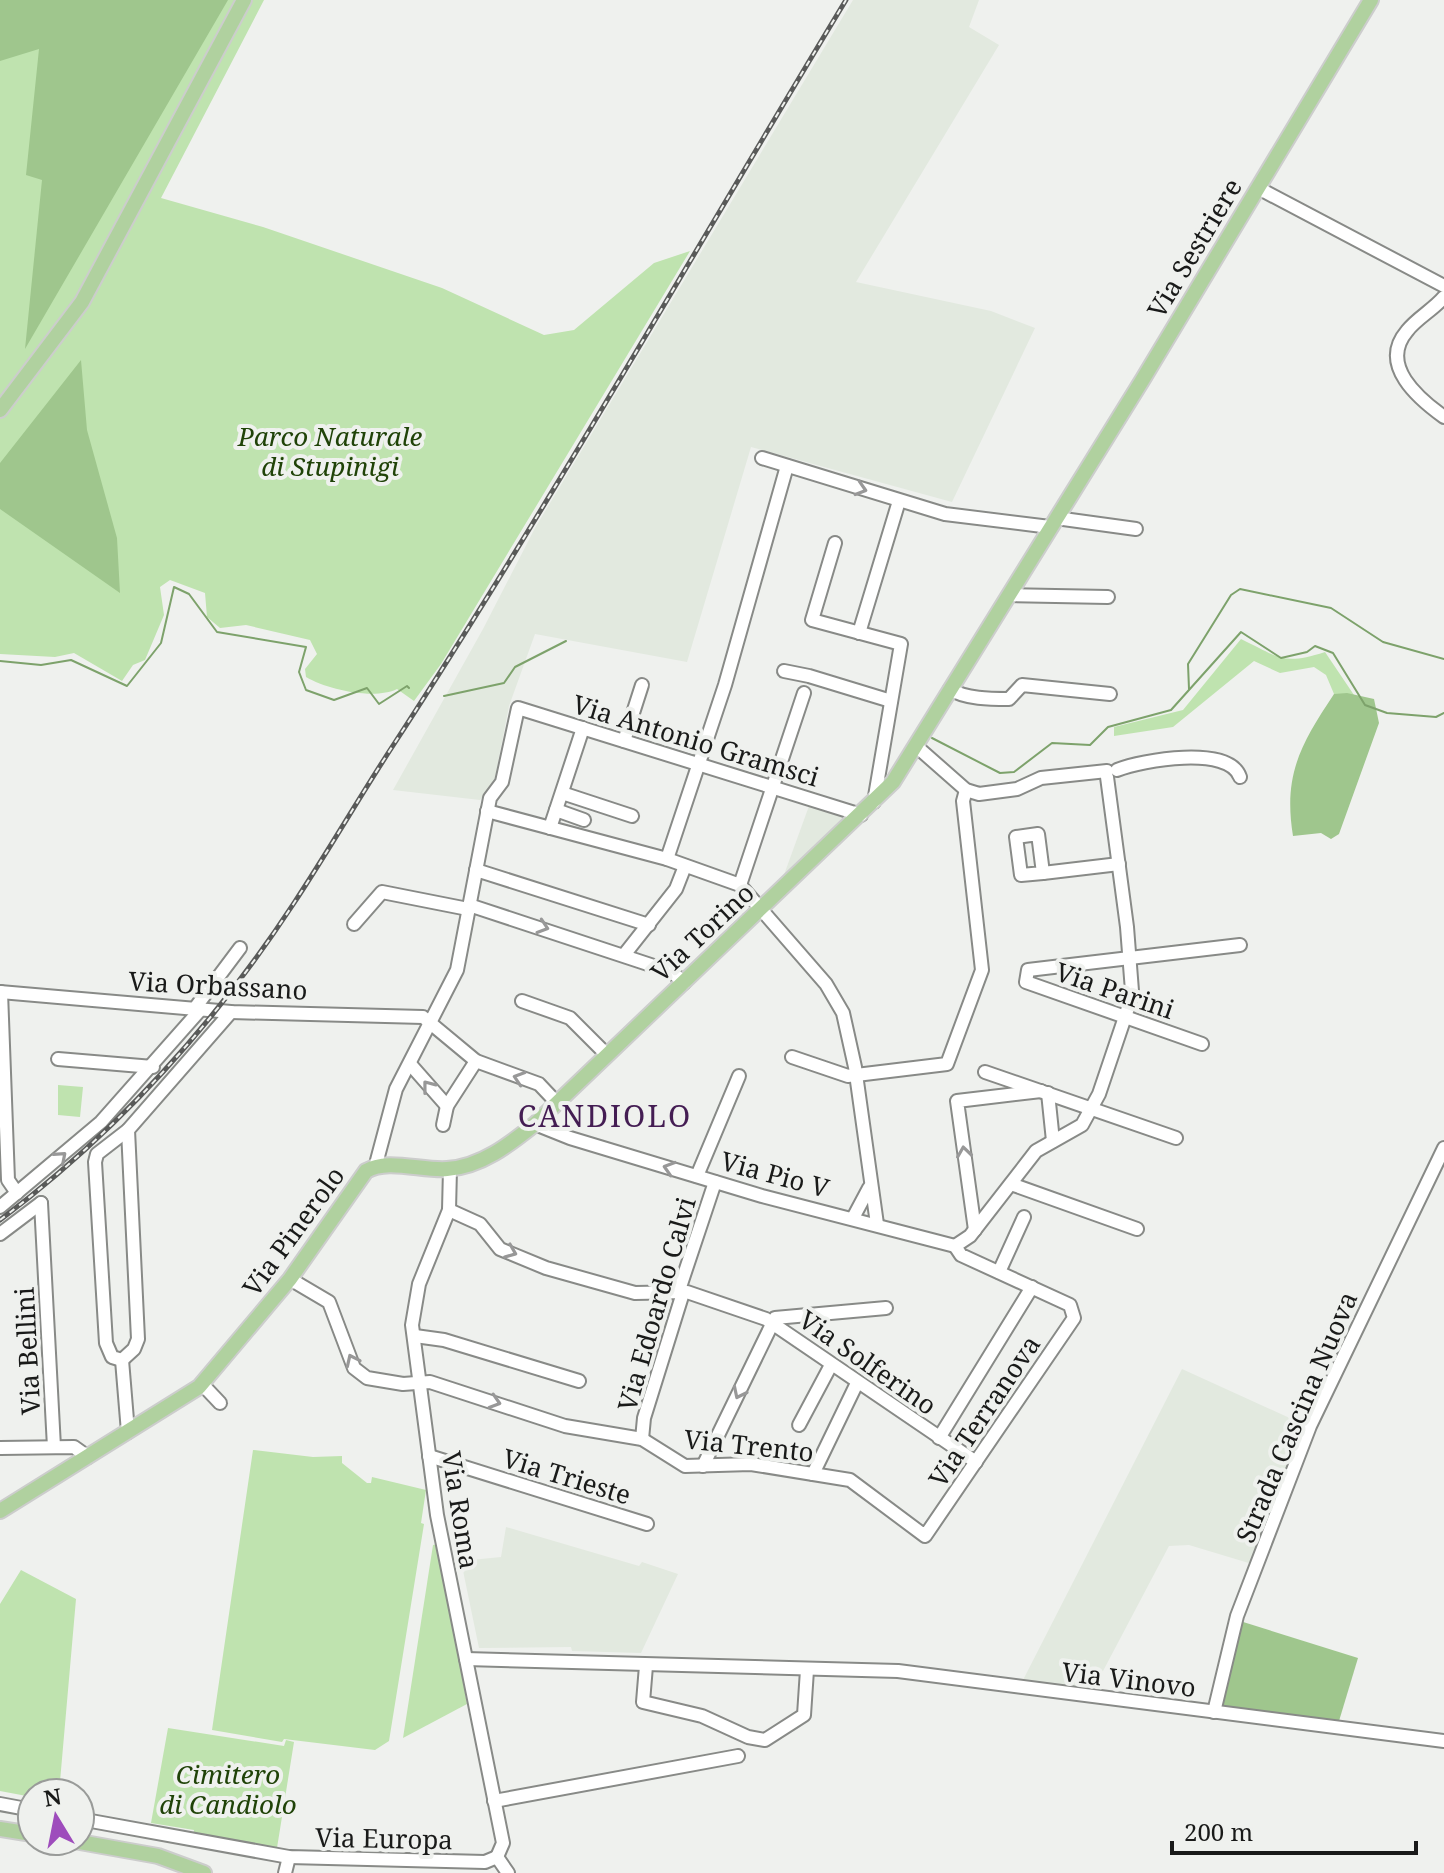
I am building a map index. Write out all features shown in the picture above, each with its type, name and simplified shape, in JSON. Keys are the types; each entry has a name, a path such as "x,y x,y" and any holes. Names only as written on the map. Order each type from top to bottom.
{"main road":[{"path":"0,410 82,302 244,0"},
{"name":"Via Sestriere","path":"1053,522 1371,0"},
{"name":"Via Torino","path":"450,1169 489,1156 535,1124 893,782 1053,522"},
{"name":"Via Pinerolo","path":"0,1511 202,1384 290,1279 366,1171 376,1164 450,1169"},
{"path":"96,1845 158,1856 204,1873"}],"street":[{"path":"1258,188 1444,286"},
{"path":"1444,297 1432,312 1407,331 1400,345 1398,364 1415,396 1444,417"},
{"path":"762,458 954,516 1136,529"},
{"path":"667,859 725,685 787,466"},
{"path":"859,633 899,501"},
{"path":"835,543 812,620 901,644 874,802"},
{"path":"1009,595 1108,597"},
{"path":"784,671 891,701"},
{"path":"624,741 642,685"},
{"path":"950,689 958,694 990,699 1009,699 1022,685 1110,694"},
{"path":"740,885 804,693"},
{"name":"Via Antonio Gramsci","path":"487,811 490,798 502,782 518,708 861,815"},
{"path":"550,828 583,728"},
{"path":"916,746 966,790 979,794 1001,792 1041,778 1112,774 1208,756 1233,765 1240,777"},
{"path":"955,1246 975,1230 1036,1151 1077,1130 1092,1109 1125,1017 1132,991 1109,794 1112,774"},
{"path":"792,1057 856,1076 947,1064 982,970 963,801 966,790"},
{"path":"562,793 632,816"},
{"path":"556,810 584,820"},
{"path":"376,1164 388,1110 457,970 487,811 667,859 740,885 834,995 846,1024 877,1224"},
{"path":"1043,873 1119,864"},
{"path":"624,955 676,889 685,866"},
{"path":"476,870 649,925"},
{"path":"354,924 382,892 468,907 624,955 672,972 684,983"},
{"path":"1130,958 1240,945"},
{"path":"0,1207 101,1122 153,1067 240,948"},
{"name":"Via Parini","path":"1130,958 1028,970 1026,982 1202,1044"},
{"path":"0,992 8,1180 17,1193"},
{"name":"Via Orbassano","path":"0,992 231,1012 385,1015 423,1017 432,1021"},
{"path":"522,1001 570,1018 606,1054"},
{"path":"122,1360 112,1357 106,1343 97,1154 128,1130 231,1012"},
{"path":"432,1021 476,1061 539,1084 556,1102"},
{"path":"58,1059 153,1067"},
{"path":"443,1125 447,1106 476,1061"},
{"path":"410,1064 447,1106"},
{"path":"985,1072 1176,1138"},
{"path":"697,1176 739,1076"},
{"path":"1044,1092 1053,1141"},
{"path":"975,1230 957,1101 1044,1092"},
{"name":"Via Pio V","path":"535,1124 715,1182 955,1246 961,1255 1067,1303 1073,1310"},
{"path":"122,1360 134,1349 138,1339 128,1130"},
{"name":"Strada Cascina Nuova","path":"1214,1712 1237,1616 1310,1426 1444,1148"},
{"name":"Via Roma","path":"450,1169 449,1210 414,1304 415,1336 437,1515 503,1843 497,1857"},
{"name":"Via Edoardo Calvi","path":"642,1439 644,1418 715,1182"},
{"path":"1011,1184 1137,1229"},
{"path":"853,1218 863,1204 870,1185"},
{"name":"Via Bellini","path":"0,1234 41,1203 54,1447"},
{"name":"Via Solferino","path":"449,1210 480,1224 500,1249 546,1268 635,1293 681,1292 714,1299 773,1323 976,1462"},
{"path":"999,1272 1024,1217"},
{"name":"Via Trento","path":"290,1279 329,1302 359,1374 378,1380 430,1382 565,1426 642,1439 685,1466 751,1464 850,1480 925,1536"},
{"name":"Via Solferino","path":"939,1438 1032,1287"},
{"name":"Via Solferino","path":"773,1323 775,1318 886,1308"},
{"name":"Via Terranova","path":"925,1536 1073,1321 1073,1310"},
{"path":"703,1466 773,1323"},
{"path":"415,1336 444,1340 579,1381"},
{"path":"122,1360 128,1432"},
{"path":"799,1425 831,1365"},
{"path":"813,1474 857,1383"},
{"path":"202,1384 220,1403"},
{"path":"0,1448 74,1447 88,1457"},
{"name":"Via Trieste","path":"429,1456 647,1524"},
{"name":"Via Vinovo","path":"466,1659 898,1671 1444,1741"},
{"path":"646,1666 643,1702 702,1716 748,1737 765,1740 804,1715 807,1670"},
{"path":"494,1801 738,1756"},
{"name":"Via Europa","path":"96,1822 293,1857 485,1862 497,1857"},
{"path":"285,1873 293,1857"},
{"path":"293,1857 296,1873"},
{"path":"497,1857 508,1873"}],"shaded area":[{"path":"853,0 979,0 969,27 999,45 856,282 991,311 1035,328 952,502 751,447 687,662 535,634 509,706 494,783 480,800 393,790 483,629 535,528"},
{"path":"809,806 849,818 781,883"},
{"path":"1182,1369 1305,1425 1252,1564 1189,1545 1169,1546 1093,1690 1022,1682"},
{"path":"506,1527 639,1566 642,1562 678,1574 641,1653 572,1651 571,1647 479,1648 461,1561 501,1557"}],"green space":[{"name":"Parco Naturale di Stupinigi","path":"0,0 264,0 161,198 263,227 442,288 544,335 574,330 654,263 690,251 441,664 414,701 397,689 377,694 364,693 315,682 306,677 305,669 317,654 310,640 246,625 220,628 207,617 205,593 170,580 160,587 164,615 145,660 133,665 122,681 74,653 55,657 0,654"},
{"path":"0,0 228,0 25,349 42,180 26,175 39,49 0,61"},
{"path":"81,360 87,430 117,538 120,593 0,509 0,463"},
{"path":"1241,639 1281,658 1299,658 1325,652 1354,695 1334,694 1326,675 1314,667 1280,673 1254,661 1173,727 1114,736 1114,727 1183,710"},
{"path":"1347,693 1374,699 1379,723 1339,834 1331,839 1321,833 1293,836 1291,795 1297,760 1334,694"},
{"path":"58,1085 83,1087 80,1117 58,1115"},
{"path":"253,1450 313,1457 342,1456 342,1463 367,1483 371,1483 372,1477 426,1490 421,1523 424,1524 389,1741 375,1750 284,1739 282,1742 212,1730"},
{"path":"438,1544 467,1704 403,1738 433,1545"},
{"path":"21,1570 76,1599 60,1777 16,1777 16,1794 0,1791 0,1604"},
{"path":"1240,1621 1358,1658 1339,1721 1222,1709"},
{"name":"Cimitero di Candiolo","path":"168,1728 284,1746 286,1740 294,1742 277,1848 193,1836 194,1830 151,1823"}],"waterway":[{"path":"0,661 41,665 71,660 127,686 161,643 174,587 189,594 217,632 306,647 299,672 306,690 334,700 367,688 379,704 407,686 409,688"},
{"path":"1189,689 1188,664 1231,595 1240,589 1331,608 1383,642 1444,659"},
{"path":"932,738 1000,773 1014,772 1052,743 1090,745 1108,727 1171,710 1241,632 1281,658 1307,652 1315,646 1333,653 1365,705 1387,713 1436,717 1444,713"},
{"path":"444,696 504,683 515,667 566,641"}],"railway":[{"path":"0,1220 84,1150 161,1074 197,1034 263,948 510,560 846,0"}],"district":[{"name":"CANDIOLO","path":"605,1115"}]}
